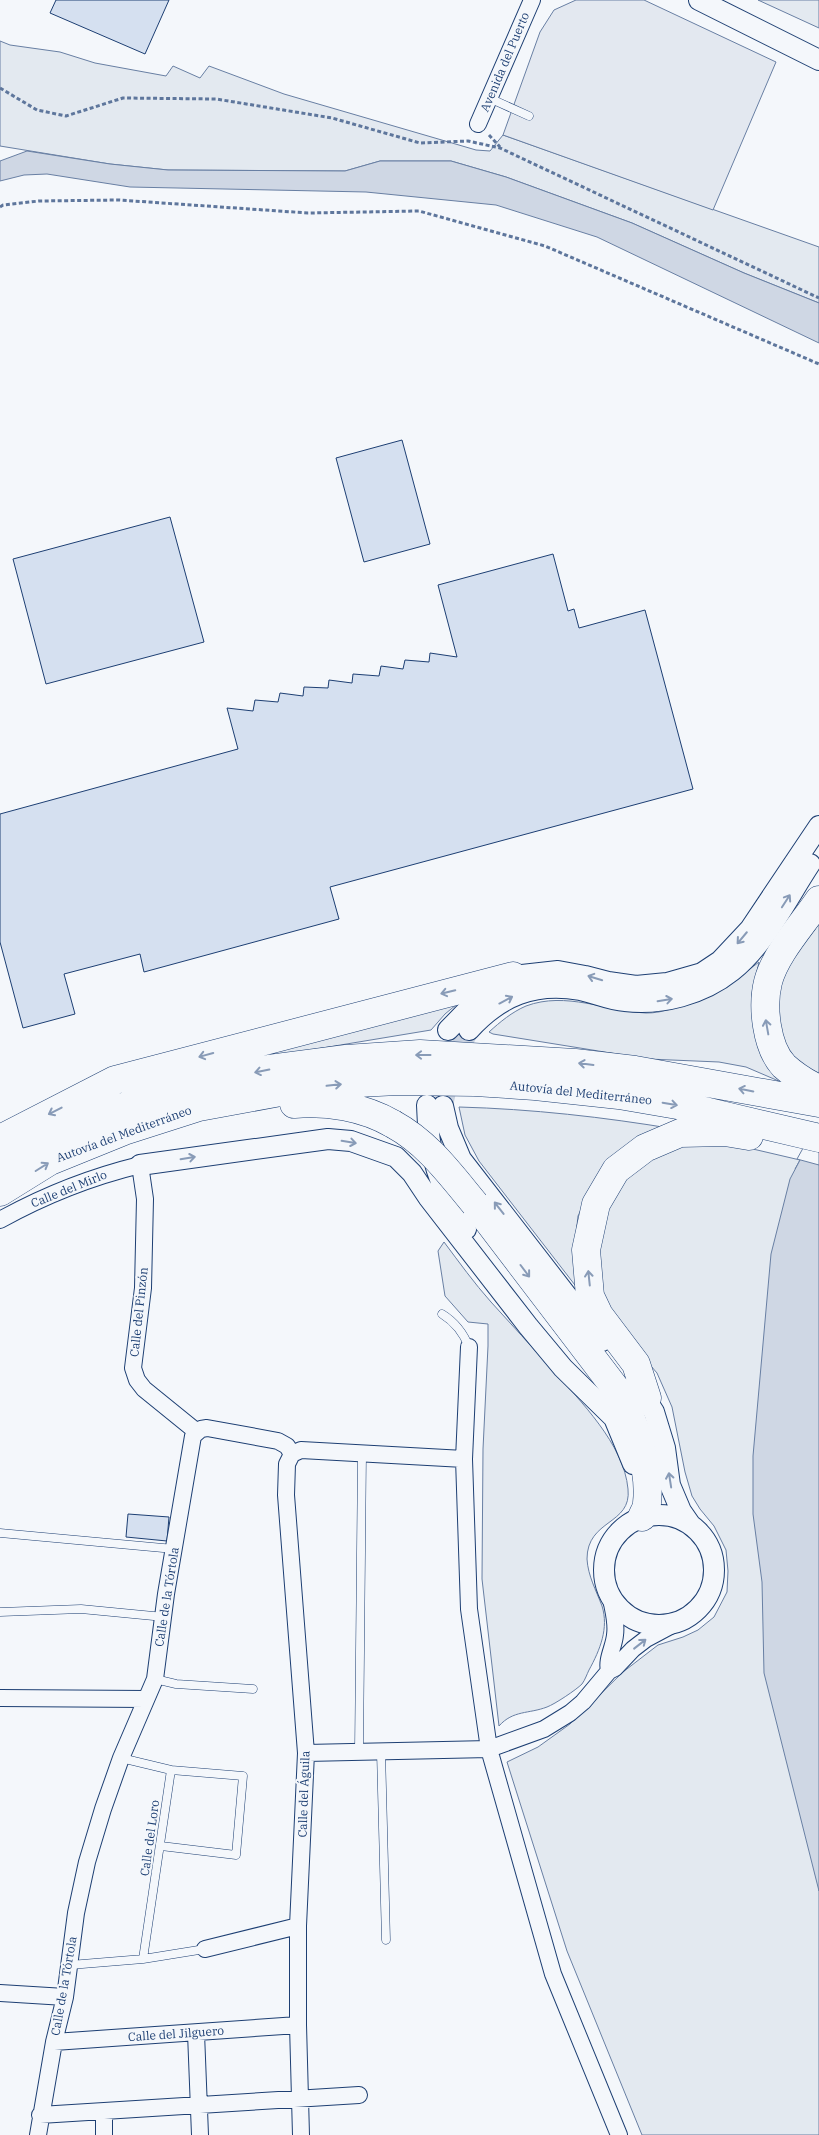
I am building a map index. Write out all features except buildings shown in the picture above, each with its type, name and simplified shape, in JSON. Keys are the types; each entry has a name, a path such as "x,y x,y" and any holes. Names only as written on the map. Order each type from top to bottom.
{"highway":[{"path":"809,1093 783,1064 769,1038 764,1010 768,981 780,957 819,900"},
{"path":"0,1139 115,1080 512,976"},
{"name":"Autovía del Mediterráneo","path":"0,1162 58,1133 123,1107 192,1085 269,1069 346,1059 420,1054 576,1063 809,1093"},
{"name":"Autovía del Mediterráneo","path":"0,1192 50,1161 124,1131 200,1107 286,1091 337,1084 398,1081 475,1082 619,1095 684,1106 819,1138"},
{"path":"200,1107 223,1115 267,1106 308,1102 338,1105 366,1112 393,1124 410,1133 425,1145 475,1204 628,1407 642,1453 647,1484 648,1504 636,1519"},
{"path":"647,1398 636,1364 598,1315 590,1296 586,1250 596,1204 616,1170 645,1148 680,1134 725,1132 764,1139 792,1131"}],"street":[{"name":"Avenida del Puerto","path":"478,124 532,0"},
{"path":"699,0 819,60"},
{"path":"448,1030 483,994 512,976 558,971 636,986 667,983 702,973 720,961 750,929 819,826"},
{"path":"469,1030 484,1014 504,1000 517,994 543,988 580,990 614,999 641,1003 680,998 698,991 731,972 747,958 819,850"},
{"path":"306,1753 489,1749 544,1729 570,1713 583,1702 608,1670 615,1668 646,1639 687,1618 697,1610 711,1590 714,1578 714,1565 707,1542 690,1524 675,1499 670,1485 665,1448 654,1412 647,1398 461,1159 448,1128 435,1106 427,1123 433,1160 440,1182 468,1231 614,1418 632,1461 638,1486 636,1519"},
{"path":"140,1165 328,1139 351,1141 396,1157 412,1173 434,1205 563,1368 614,1418"},
{"name":"Calle del Mirlo","path":"0,1220 65,1188 98,1176 140,1165"},
{"name":"Calle del Pinzón","path":"140,1165 145,1199 143,1288 133,1368 137,1380 144,1389 196,1432"},
{"path":"468,1347 464,1459 468,1608 489,1749 553,1974 619,2135"},
{"path":"196,1432 207,1428 278,1441 287,1446 292,1454 301,1450 464,1459"},
{"name":"Calle de la Tórtola","path":"38,2135 54,2042 65,1997 76,1913 87,1862 102,1809 121,1758 155,1679 191,1442 196,1432"},
{"name":"Calle del Águila","path":"292,1454 287,1464 286,1495 306,1753 298,1926 298,2025 302,2099 301,2135"},
{"path":"608,1670 607,1663 612,1651 616,1623 611,1598 603,1575 607,1550 612,1539 636,1519 666,1515 690,1524"},
{"path":"611,1598 618,1608 639,1622 657,1626 676,1623"},
{"path":"0,1698 146,1699"},
{"path":"205,1949 298,1926"},
{"path":"0,1993 65,1997"},
{"name":"Calle del Jilguero","path":"54,2042 298,2025"},
{"path":"196,2033 200,2135"},
{"path":"40,2115 200,2106 359,2094"},
{"path":"104,2112 104,2135"}],"lane":[{"path":"489,98 529,116"},
{"path":"442,1314 464,1336 468,1347"},
{"path":"359,1752 362,1454"},
{"path":"0,1533 174,1549"},
{"path":"0,1612 81,1609 164,1617"},
{"path":"155,1679 176,1684 253,1689"},
{"path":"381,1752 386,1940"},
{"path":"121,1758 171,1770 243,1776 236,1855 161,1846"},
{"name":"Calle del Loro","path":"144,1959 171,1770"},
{"path":"70,1965 144,1959 205,1949"}],"path":[{"path":"0,88 37,110 66,116 123,98 216,100 332,118 420,143 468,141 500,148 819,298"},
{"path":"0,207 3,205 39,201 120,200 308,213 419,211 545,246 819,364"}],"shaded area":[{"path":"576,0 644,0 776,62 713,210 503,135 540,32 554,10"},
{"path":"758,0 819,0 819,28"},
{"path":"0,41 10,45 60,52 95,63 166,76 173,66 200,78 209,66 284,94 476,150 490,151 503,135 819,247 819,303 744,273 632,223 506,177 451,161 380,161 345,171 168,170 110,164 0,146"},
{"path":"27,151 110,164 168,170 345,171 380,161 451,161 506,177 632,223 744,273 819,303 819,343 597,237 496,205 366,192 130,187 47,174 24,175 0,181 0,161"},
{"path":"819,924 819,1077 806,1074 779,1041 775,991 788,964"},
{"path":"759,962 752,995 754,1029 781,1082 746,1067 719,1062 648,1059 489,1032 516,1011 526,1006 556,1000 586,1003 631,1012 659,1012 689,1003 721,987"},
{"path":"462,1000 445,1014 431,1030 238,1062"},
{"path":"459,1107 567,1114 675,1129 590,1191 578,1216 574,1253 578,1289 479,1161 465,1135"},
{"path":"819,1124 819,1891 764,1673 762,1582 753,1514 753,1456 771,1254 790,1179"},
{"path":"688,1143 740,1146 800,1160 795,1169 819,1176 819,2135 642,2135 567,1951 507,1762 538,1747 570,1724 623,1672 658,1645 698,1630 714,1617 727,1592 726,1550 714,1526 692,1496 685,1472 672,1407 657,1373 619,1329 601,1296 596,1264 606,1205 636,1165"},
{"path":"444,1242 485,1295 599,1424 618,1456 625,1472 628,1489 627,1501 623,1510 594,1536 589,1546 588,1565 604,1614 604,1631 597,1655 584,1681 575,1690 551,1705 510,1717 499,1726 482,1579 483,1449 488,1324 468,1322 445,1296 438,1251"}],"pier":[{"path":"817,1123 819,1124 819,1165 797,1159"}],"tunnel":[{"path":"443,1106 451,1067 469,1030"}]}
